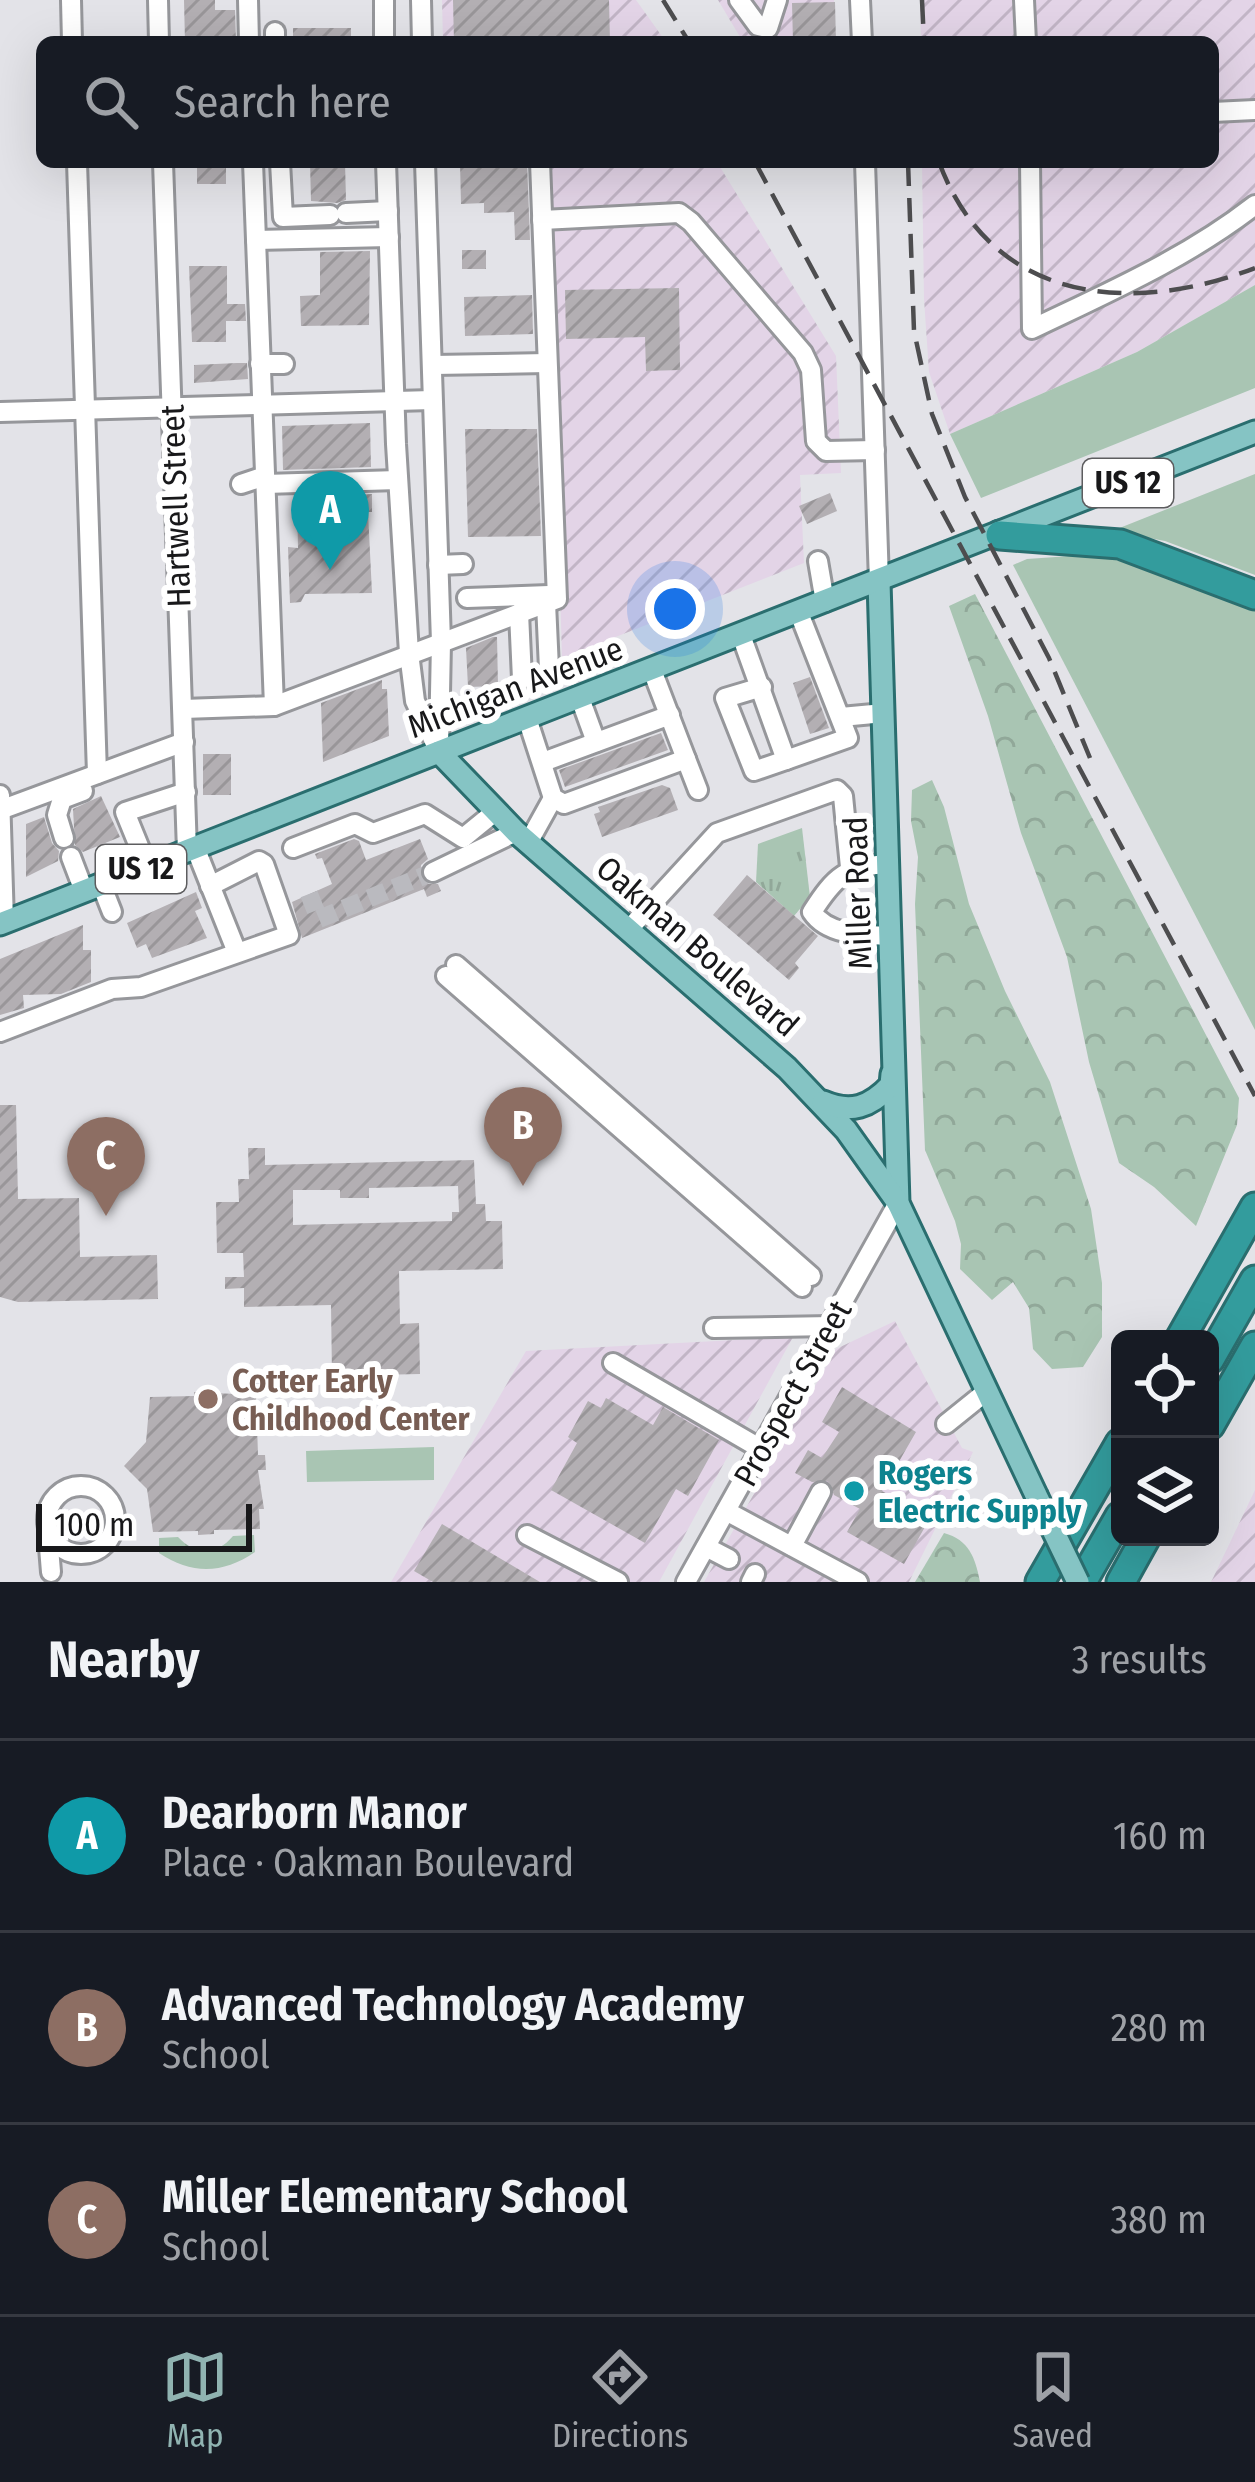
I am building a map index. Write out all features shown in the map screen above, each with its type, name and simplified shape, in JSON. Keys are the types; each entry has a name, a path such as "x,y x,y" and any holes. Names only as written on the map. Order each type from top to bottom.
{"highway":[{"path":"1000,535 1120,544 1255,595"},
{"path":"1185,1330 1255,1208"},
{"path":"1219,1343 1255,1280"},
{"path":"1219,1409 1255,1346"},
{"path":"1040,1582 1111,1459"},
{"path":"1080,1582 1111,1531"},
{"path":"1120,1582 1141,1546"}],"main road":[{"name":"Michigan Avenue","path":"2,923 1255,432"},
{"name":"Miller Road","path":"879,582 898,1203 1080,1582"},
{"name":"Oakman Boulevard","path":"439,752 522,837 787,1068 846,1130 898,1203"},
{"path":"817,1100 848,1109 863,1107 891,1085 894,1061"}],"street":[{"path":"71,0 72,36"},
{"path":"158,0 159,36"},
{"path":"248,0 250,36"},
{"path":"384,0 384,36"},
{"path":"422,0 422,36"},
{"path":"739,0 758,26 768,28 777,0"},
{"path":"860,0 862,36"},
{"path":"1024,0 1026,36"},
{"path":"1219,112 1255,110"},
{"path":"76,168 98,774"},
{"name":"Hartwell Street","path":"163,168 191,849"},
{"path":"254,168 274,706"},
{"path":"280,168 283,217 388,211"},
{"name":"Oakman Boulevard","path":"386,168 396,444 410,653 415,701 439,752"},
{"path":"424,168 441,642 439,752"},
{"path":"467,598 557,599 540,168"},
{"name":"Miller Road","path":"865,168 879,582"},
{"path":"1030,168 1032,329 1108,295 1216,235 1255,206"},
{"path":"542,220 679,213 803,353 811,370 816,442 826,451 874,450"},
{"path":"256,240 389,237"},
{"path":"433,365 547,363"},
{"path":"260,364 284,364"},
{"path":"0,412 433,400"},
{"path":"396,444 415,434 432,445"},
{"path":"241,484 398,480"},
{"path":"818,561 825,602"},
{"path":"438,565 463,564"},
{"path":"183,709 274,706 373,661 410,653 548,599"},
{"path":"548,599 549,669"},
{"path":"518,613 522,679"},
{"path":"762,687 725,698 754,771 848,738 799,613"},
{"path":"741,635 786,760"},
{"path":"652,670 698,790"},
{"path":"580,698 607,742"},
{"path":"842,718 884,713"},
{"path":"543,761 607,742 670,715"},
{"path":"526,718 553,798 564,804 590,787 639,768 686,759"},
{"path":"0,810 184,738"},
{"path":"112,912 68,847 57,815 62,799 165,760 184,738"},
{"path":"628,929 717,833 837,790 843,796 850,867"},
{"path":"147,866 125,812 186,792"},
{"path":"0,795 2,923"},
{"path":"431,866 522,837 553,798"},
{"path":"293,848 355,824 373,833 425,814 463,838 496,811"},
{"path":"191,849 236,950"},
{"path":"0,1032 112,989 141,987 290,934 264,864 254,862 210,886"},
{"path":"889,864 850,867 812,912 816,920 840,932 891,936"},
{"path":"451,970 806,1282"},
{"name":"Prospect Street","path":"686,1582 898,1203"},
{"path":"714,1328 831,1326"},
{"path":"613,1363 761,1449"},
{"path":"946,1424 987,1391"},
{"path":"69,1488 102,1493 114,1512 112,1534 97,1550 80,1554 51,1577 46,1523 52,1502 69,1488"},
{"path":"792,1546 821,1492"},
{"path":"726,1511 858,1582"},
{"path":"46,1523 55,1543 80,1554"},
{"path":"527,1535 618,1582"},
{"path":"706,1547 729,1559"}],"shaded area":[{"path":"442,0 636,0 662,36 443,36"},
{"path":"718,0 834,0 835,36 739,36"},
{"path":"920,0 1255,0 1255,285 1137,352 950,434 929,372 922,168 1219,168 1219,36 921,36"},
{"path":"548,168 721,168 836,356 841,473 800,475 804,563 562,658"},
{"path":"895,1321 962,1448 973,1452 909,1582 704,1582 836,1349"},
{"path":"793,1337 659,1582 391,1582 526,1351"},
{"path":"1255,1490 1255,1582 1211,1582 1214,1576"}],"green space":[{"path":"1255,285 1255,388 981,498 950,434 1137,352"},
{"path":"1255,474 1255,575 1165,541 1112,531"},
{"path":"1109,556 1255,607 1255,1030 1013,565 1027,559"},
{"path":"975,594 1239,1098 1237,1125 1196,1226 1119,1163 1089,1062 1067,957 1021,833 988,716 949,606"},
{"path":"932,780 944,807 969,904 1050,1082 1091,1209 1102,1283 1102,1337 1083,1367 1052,1369 1033,1349 1029,1308 1013,1282 992,1300 960,1269 955,1221 925,1150 915,904 918,857 911,821 912,790"},
{"path":"802,828 810,897 794,916 756,882 758,844"},
{"path":"434,1447 434,1480 307,1482 306,1451"},
{"path":"944,1533 970,1551 980,1582 915,1582"},
{"path":"254,1535 255,1552 219,1568 183,1565 159,1553 159,1538 178,1537 206,1551 233,1536"}],"building":[{"path":"184,0 215,0 215,10 235,10 236,36 185,36"},
{"path":"453,0 609,0 610,36 454,36"},
{"path":"835,2 836,36 793,36 792,3"},
{"path":"293,28 351,28 351,36 293,36"},
{"path":"197,168 226,168 226,184 197,184"},
{"path":"310,168 345,168 346,200 311,201"},
{"path":"460,168 527,168 530,240 515,240 514,212 484,213 484,203 461,204"},
{"path":"462,250 486,250 486,269 462,269"},
{"path":"370,251 369,325 301,326 300,296 320,295 320,252"},
{"path":"189,266 227,266 227,304 245,304 246,321 226,321 226,342 192,342"},
{"path":"679,288 680,370 646,371 645,337 566,339 565,290"},
{"path":"532,295 533,334 465,336 464,297"},
{"path":"247,363 248,379 194,383 194,365"},
{"path":"370,423 371,467 283,470 282,426"},
{"path":"465,429 537,429 541,536 468,537"},
{"path":"830,493 837,511 807,524 799,506"},
{"path":"372,494 372,512 368,512 372,593 305,594 301,602 290,603 288,547 298,548 297,497"},
{"path":"497,637 498,686 468,687 466,648"},
{"path":"810,677 829,728 810,734 793,683"},
{"path":"382,680 382,689 387,689 389,736 323,762 321,703"},
{"path":"661,733 668,750 565,787 559,770"},
{"path":"203,754 231,754 231,795 203,795"},
{"path":"662,785 670,788 678,810 602,837 594,814 600,812 598,807"},
{"path":"101,796 120,837 83,852 75,845 73,809"},
{"path":"44,817 59,851 58,861 26,877 26,824"},
{"path":"354,839 366,860 420,839 428,859 421,865 420,877 426,884 438,884 441,891 427,897 424,889 302,938 292,902 332,884 322,858 315,854"},
{"path":"747,875 818,936 795,963 799,968 789,980 713,915"},
{"path":"196,892 202,908 195,911 207,938 152,958 146,944 137,948 127,923"},
{"path":"83,925 83,950 91,950 91,982 61,994 23,995 24,1008 0,1015 0,959"},
{"path":"0,1105 16,1105 18,1199 79,1198 80,1257 157,1255 158,1299 18,1302 0,1297"},
{"path":"248,1148 265,1148 265,1165 474,1160 476,1204 485,1204 486,1221 502,1221 503,1269 399,1271 400,1324 419,1323 420,1374 332,1376 331,1305 244,1307 244,1288 225,1289 225,1277 244,1277 243,1253 217,1253 216,1202 239,1202 238,1179 249,1179","holes":["458,1186 459,1212 452,1212 452,1221 293,1225 293,1190 340,1190 340,1198 369,1198 369,1188"]},
{"path":"842,1387 916,1432 882,1491 930,1518 904,1564 847,1532 860,1509 834,1495 828,1481 812,1482 795,1473 808,1450 822,1458 839,1432 822,1422"},
{"name":"Cotter Early Childhood Center","path":"194,1392 256,1395 258,1455 265,1455 266,1470 258,1470 264,1509 259,1509 260,1529 198,1535 198,1531 153,1532 147,1489 124,1466 146,1442 150,1397 194,1396"},
{"path":"606,1398 653,1425 663,1407 719,1440 688,1496 676,1489 645,1543 551,1490 577,1443 568,1437 588,1401 601,1408"},
{"path":"442,1524 540,1582 433,1582 414,1571"}],"tunnel":[{"path":"309,894 319,919 433,872"}],"railway":[{"path":"663,0 685,36"},
{"path":"922,0 924,36"},
{"path":"758,168 1255,1096"},
{"path":"908,168 914,331 932,414 965,497 1049,658 1090,758"},
{"path":"942,168 962,209 993,245 1029,270 1070,286 1114,293 1160,292 1255,268"}],"place":[{"name":"Dearborn Manor","path":"330,570"},
{"name":"Advanced Technology Academy","path":"523,1186"},
{"name":"Miller Elementary School","path":"106,1216"},
{"name":"Cotter Early Childhood Center","path":"208,1399"},
{"name":"Rogers Electric Supply","path":"854,1491"}]}
